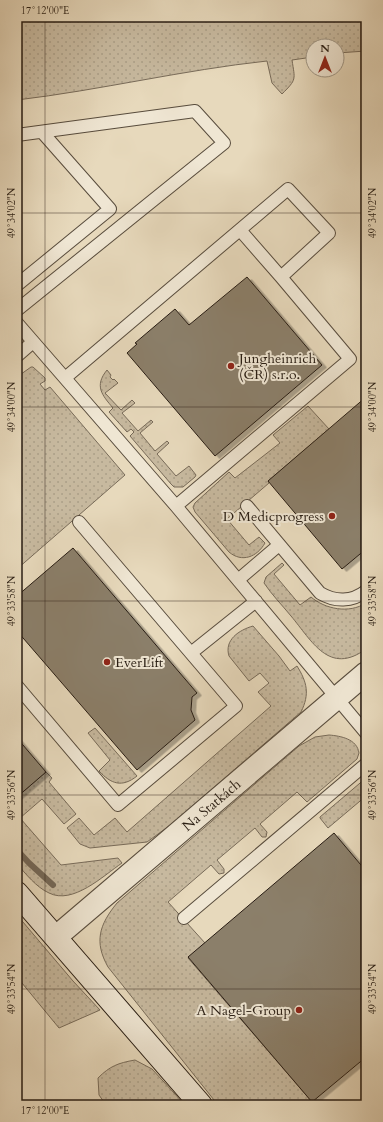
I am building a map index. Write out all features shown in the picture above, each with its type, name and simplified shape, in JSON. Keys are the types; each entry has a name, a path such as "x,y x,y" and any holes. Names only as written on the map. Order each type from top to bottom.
{"street":[{"name":"Na Statkách","path":"56,938 366,673"},
{"path":"17,893 201,1105"}],"lane":[{"path":"17,135 195,111 224,143 17,310"},
{"path":"42,132 124,224"},
{"path":"65,378 288,189 329,233 281,277"},
{"path":"17,285 110,209"},
{"path":"176,506 350,359 240,230"},
{"path":"17,323 176,506 366,733"},
{"path":"17,356 33,342"},
{"path":"247,506 318,590 330,598 344,600 362,595 366,591"},
{"path":"17,686 118,805 236,706 79,522"},
{"path":"238,580 279,545"},
{"path":"191,653 256,601"},
{"path":"184,918 366,764"}],"shaded area":[{"path":"17,17 366,17 366,51 345,52 345,38 305,38 305,58 292,60 294,79 282,94 272,83 267,61 204,69 80,91 17,100"},
{"path":"33,367 45,378 45,381 40,384 45,390 50,387 125,475 17,569 17,377"},
{"path":"107,370 111,375 110,377 118,383 105,393 121,410 132,400 135,403 122,413 138,431 151,420 153,422 140,433 155,451 167,441 169,443 157,454 176,476 189,466 196,475 183,487 174,487 171,484 130,436 134,432 131,429 127,432 109,412 113,408 103,394 100,386 103,376"},
{"path":"308,406 329,429 268,481 269,483 227,519 249,545 259,537 265,543 258,552 249,557 244,558 234,555 229,552 195,512 193,507 195,503 229,472 235,478 280,443 273,435"},
{"path":"282,563 284,565 274,574 300,605 311,597 323,605 337,609 352,608 366,603 366,649 353,656 342,659 332,657 322,652 314,645 264,583 266,577"},
{"path":"253,626 290,671 297,666 303,677 306,688 306,699 301,712 169,826 147,842 90,848 80,844 67,828 79,818 94,835 115,818 127,832 271,706 258,692 269,683 260,673 249,681 229,656 229,645 234,636"},
{"path":"95,728 137,776 132,780 117,783 108,779 99,771 110,760 88,733"},
{"path":"329,735 343,737 352,741 358,748 359,753 357,759 307,802 297,792 260,824 267,832 266,837 262,837 255,828 217,860 224,869 224,873 219,874 211,865 168,902 205,943 188,958 312,1102 309,1105 218,1105 108,967 101,950 100,934 106,919 117,903 299,746 315,737"},
{"path":"46,772 52,778 49,782 76,814 64,824 42,799 20,818 61,865 118,858 122,863 87,887 68,895 58,896 44,890 17,864 17,797"},
{"path":"366,778 366,796 328,828 320,817"},
{"path":"17,915 73,981 100,1010 59,1028 17,977"},
{"path":"135,1060 152,1069 185,1105 106,1105 99,1095 98,1078 115,1066 124,1062"}],"building":[{"name":"Jungheinrich (ČR) s.r.o.","path":"247,277 322,365 215,456 127,353 137,344 135,343 175,309 189,325"},
{"name":"D Medicprogress","path":"366,397 366,549 342,569 268,481"},
{"name":"EverLift","path":"73,548 197,693 192,697 191,710 195,720 137,770 17,631 17,596"},
{"path":"17,738 46,772 17,797"},
{"name":"A Nagel-Group","path":"334,833 366,871 366,1057 312,1102 188,957"}],"waterway":[{"path":"17,850 53,885"}],"place":[{"name":"Jungheinrich (ČR) s.r.o.","path":"231,366"},
{"name":"D Medicprogress","path":"332,516"},
{"name":"EverLift","path":"107,662"},
{"name":"A Nagel-Group","path":"299,1010"}]}
